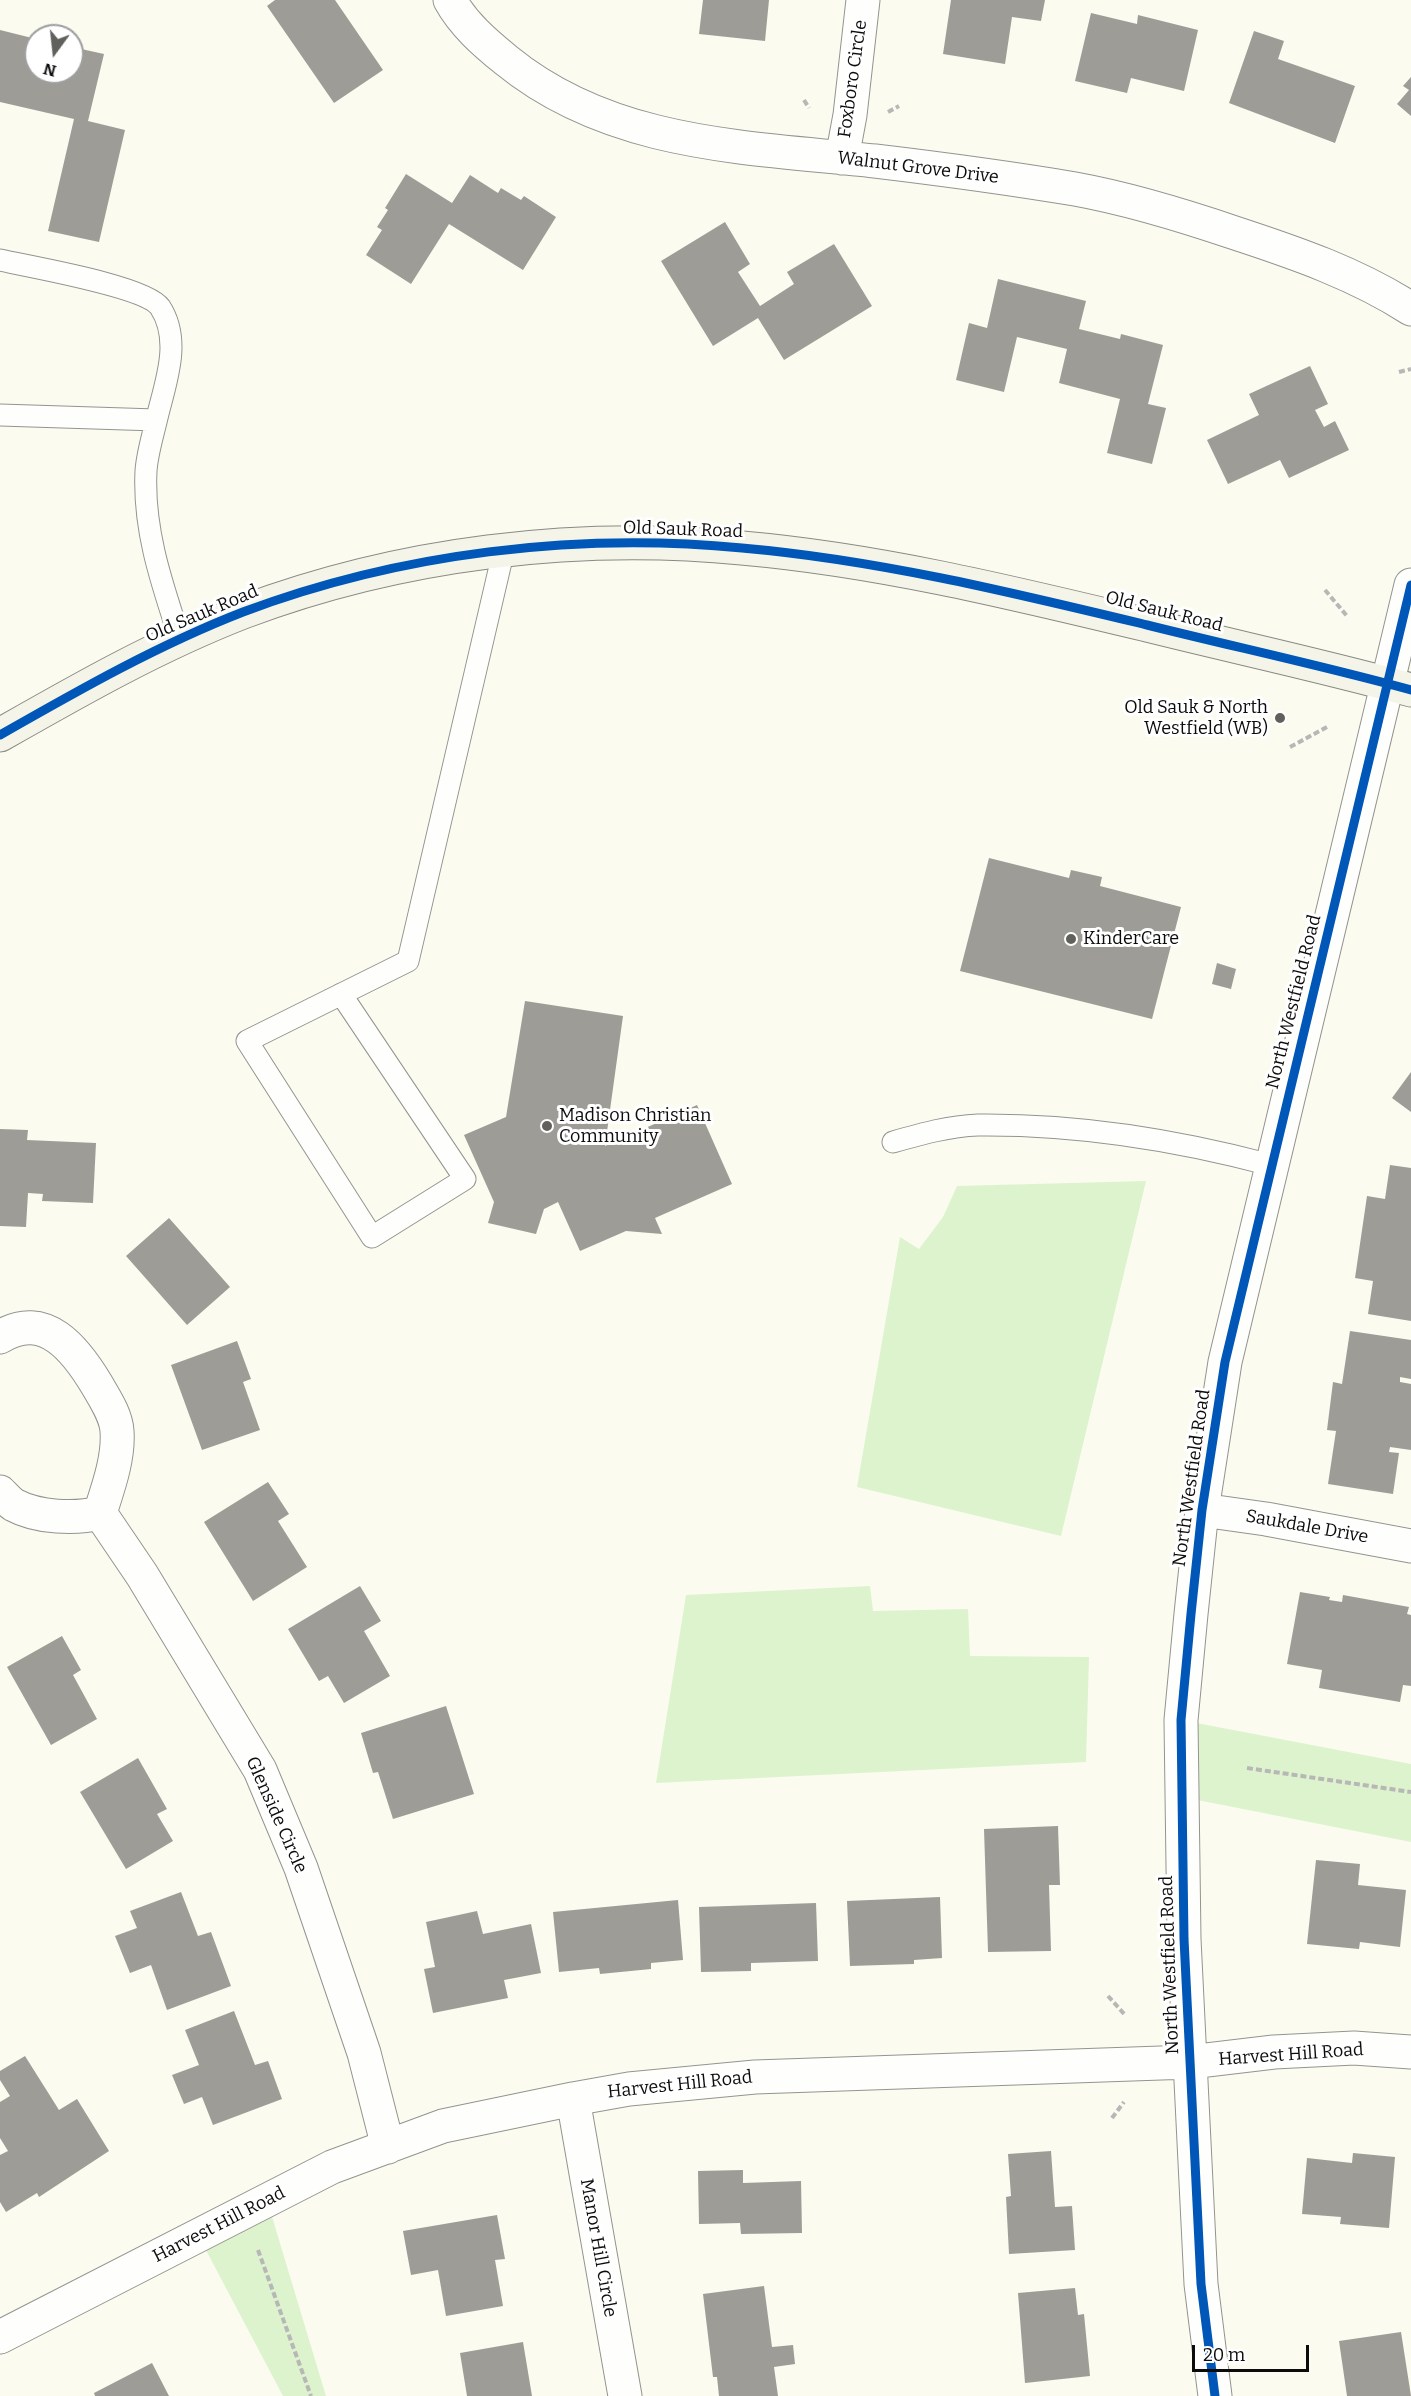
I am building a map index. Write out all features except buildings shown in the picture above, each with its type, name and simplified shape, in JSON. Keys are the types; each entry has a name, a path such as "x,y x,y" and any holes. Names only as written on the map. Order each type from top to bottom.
{"street":[{"name":"Walnut Grove Drive","path":"450,0 484,42 534,83 590,112 643,129 708,144 972,173 1076,190 1153,206 1330,267 1388,294 1411,309"},
{"name":"Foxboro Circle","path":"842,158 854,85 863,0"},
{"name":"Old Sauk Road","path":"0,735 127,664 243,612 339,582 442,560 504,549 614,543 741,548 826,558 1040,600 1405,690"},
{"name":"North Westfield Road","path":"1215,2396 1201,2284 1184,1927 1181,1719 1202,1510 1225,1362 1271,1165 1405,690 1411,585"},
{"path":"0,1337 23,1327 55,1334 80,1358 108,1404 117,1431 111,1476 100,1513 79,1518 46,1514 15,1505 0,1492"},
{"name":"Saukdale Drive","path":"1202,1510 1266,1519 1411,1546"},
{"name":"Glenside Circle","path":"100,1513 142,1575 260,1770 301,1868 360,2042 388,2146"},
{"name":"Harvest Hill Road","path":"0,2337 332,2167 443,2126 573,2099 629,2089 755,2077 1190,2062 1274,2052 1353,2048 1411,2052"},
{"name":"Manor Hill Circle","path":"573,2099 625,2396"}],"lane":[{"path":"0,260 135,291 159,306 170,334 170,362 146,469 150,537 159,578 180,639"},
{"path":"0,414 156,420"},
{"path":"342,994 465,1179 372,1237 247,1041 342,994 408,962 504,549"},
{"path":"893,1142 938,1130 977,1125 1077,1131 1208,1148 1271,1165"}],"path":[{"path":"804,100 809,108"},
{"path":"888,112 899,106"},
{"path":"1399,372 1411,369"},
{"path":"1325,590 1347,616"},
{"path":"1290,747 1327,727"},
{"path":"1247,1768 1411,1792"},
{"path":"1108,1996 1126,2016"},
{"path":"1112,2118 1129,2096"},
{"path":"258,2250 311,2396"}],"green space":[{"path":"1146,1181 1061,1536 857,1487 900,1237 919,1249 943,1217 957,1186"},
{"path":"870,1586 873,1611 968,1609 970,1656 1089,1657 1086,1762 656,1783 686,1595"},
{"path":"1181,1720 1411,1764 1411,1842 1182,1797"},
{"path":"267,2200 326,2396 283,2396 198,2235"}],"cycle path":[{"path":"0,735 89,685 180,639 243,612 303,592 364,575 489,552 616,543 742,548 793,553 895,569 1047,601 1411,690"},
{"path":"1215,2396 1201,2284 1184,1939 1181,1720 1202,1510 1225,1362 1411,585"}],"place":[{"name":"Old Sauk & North Westfield (WB)","path":"1280,718"},
{"name":"KinderCare","path":"1071,939"},
{"name":"Madison Christian Community","path":"547,1126"}]}
